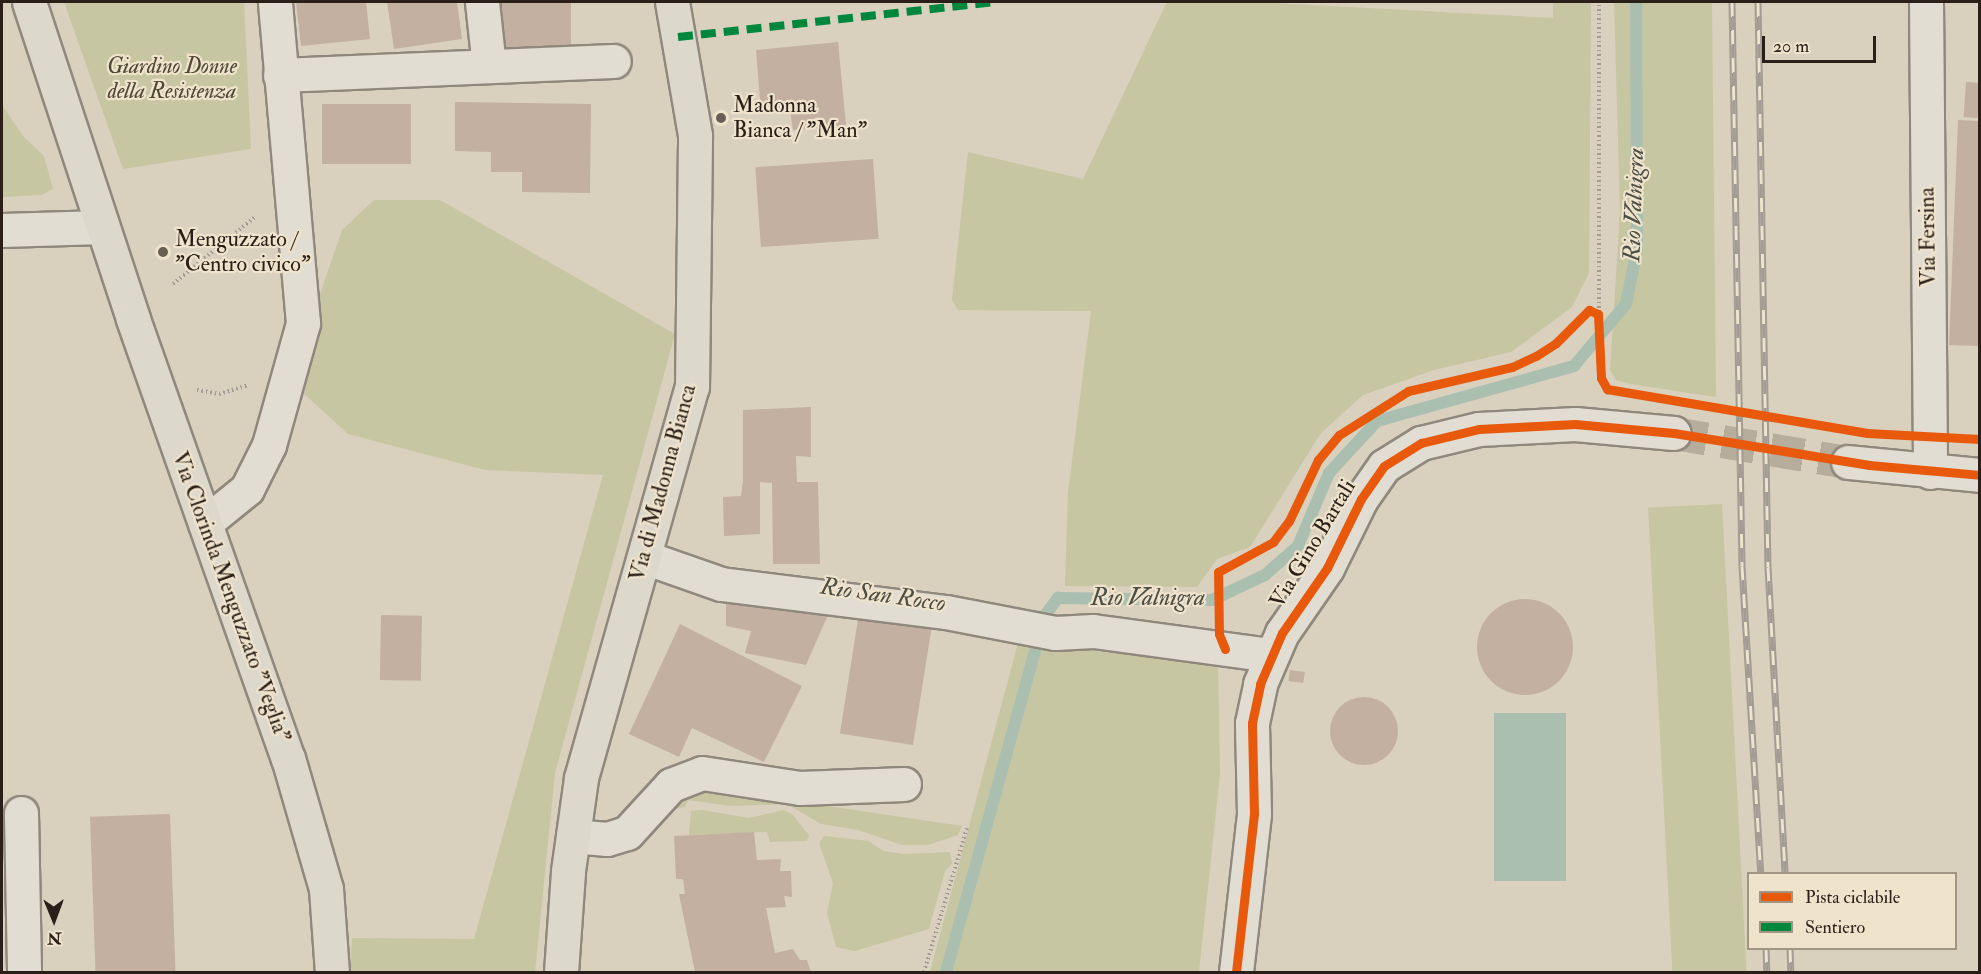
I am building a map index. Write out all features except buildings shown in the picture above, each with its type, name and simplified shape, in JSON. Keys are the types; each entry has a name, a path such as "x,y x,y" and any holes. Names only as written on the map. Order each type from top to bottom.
{"main road":[{"name":"Via Clorinda Menguzzato \"Veglia\"","path":"29,2 102,227 288,758 326,889 332,972"},
{"name":"Via di Madonna Bianca","path":"564,968 573,836 581,778 692,387 695,135 672,2"}],"street":[{"path":"205,523 247,489 264,453 303,323 289,188 275,2"},
{"path":"482,2 489,66"},
{"name":"Via Fersina","path":"1926,2 1930,472"},
{"path":"280,75 614,61"},
{"path":"2,230 102,227"},
{"name":"Via Gino Bartali","path":"1236,972 1254,813 1252,723 1270,655 1327,568 1361,499 1384,466 1421,443 1479,429 1575,424 1674,433"},
{"path":"1848,462 1930,472 1980,475"},
{"path":"644,557 722,584 946,612 1055,633 1093,631 1270,655"},
{"path":"573,836 607,839 627,833 670,785 702,773 800,788 904,784"},
{"path":"21,813 24,972"}],"path":[{"path":"1599,2 1599,333"},
{"path":"173,284 289,188"},
{"path":"1589,310 1598,314 1599,321"},
{"path":"192,387 203,392 226,393 247,385 254,378"},
{"path":"924,972 967,828"}],"green space":[{"name":"Giardino Donne della Resistenza","path":"64,2 244,2 251,149 123,169"},
{"path":"1167,2 1257,2 1553,18 1553,2 1591,2 1589,273 1572,307 1511,352 1434,370 1363,395 1321,433 1250,547 1217,559 1197,587 1065,586 1068,492 1091,311 958,310 952,300 968,152 1083,179"},
{"path":"1614,2 1712,2 1716,397 1630,384 1616,380 1610,370 1620,211"},
{"path":"2,105 23,136 44,156 53,189 42,195 2,197"},
{"path":"374,200 440,200 675,334 555,773 535,972 350,972 352,938 474,939 603,475 485,470 348,434 302,392 305,338 342,230"},
{"path":"1722,504 1747,972 1672,972 1648,508"},
{"path":"1018,643 1218,664 1220,774 1199,972 930,972"},
{"path":"692,786 962,826 958,835 928,845 902,845 858,830 821,824 787,804 731,806 688,800 685,807 672,809"},
{"path":"702,810 749,818 783,810 792,814 809,835 807,841 770,842 767,832 689,835 691,811"},
{"path":"824,836 869,841 883,851 904,854 950,852 952,864 945,871 929,929 855,951 836,947 827,913 833,883 819,843"}],"shaded area":[{"path":"1494,713 1566,713 1566,881 1494,881"}],"waterway":[{"name":"Rio Valnigra","path":"1032,616 1044,617 1058,598 1212,600 1265,575 1298,546 1329,473 1377,421 1574,366 1626,304 1637,249 1636,2"},
{"name":"Rio Valnigra","path":"946,972 1037,644"}],"tunnel":[{"path":"1674,433 1848,462"}],"railway":[{"path":"1732,2 1742,566 1761,872"},
{"path":"1758,2 1768,567 1785,872"},
{"path":"1766,950 1767,972"},
{"path":"1790,950 1791,972"}],"marked path":[{"path":"678,37 995,2"}],"cycle path":[{"path":"1225,649 1219,634 1218,572 1273,542 1289,521 1318,460 1339,435 1408,391 1512,367 1536,356 1556,343 1589,310 1598,314 1601,378 1607,389 1867,433 1980,439"},
{"path":"1236,972 1254,813 1252,723 1260,684 1282,633 1327,568 1361,499 1384,466 1421,443 1479,429 1575,424 1674,433 1869,465 1980,475"}],"place":[{"name":"Madonna Bianca / \"Man\"","path":"721,118"},
{"name":"Menguzzato / \"Centro civico\"","path":"163,252"}],"water label":[{"name":"Rio San Rocco","path":"883,595"}]}
